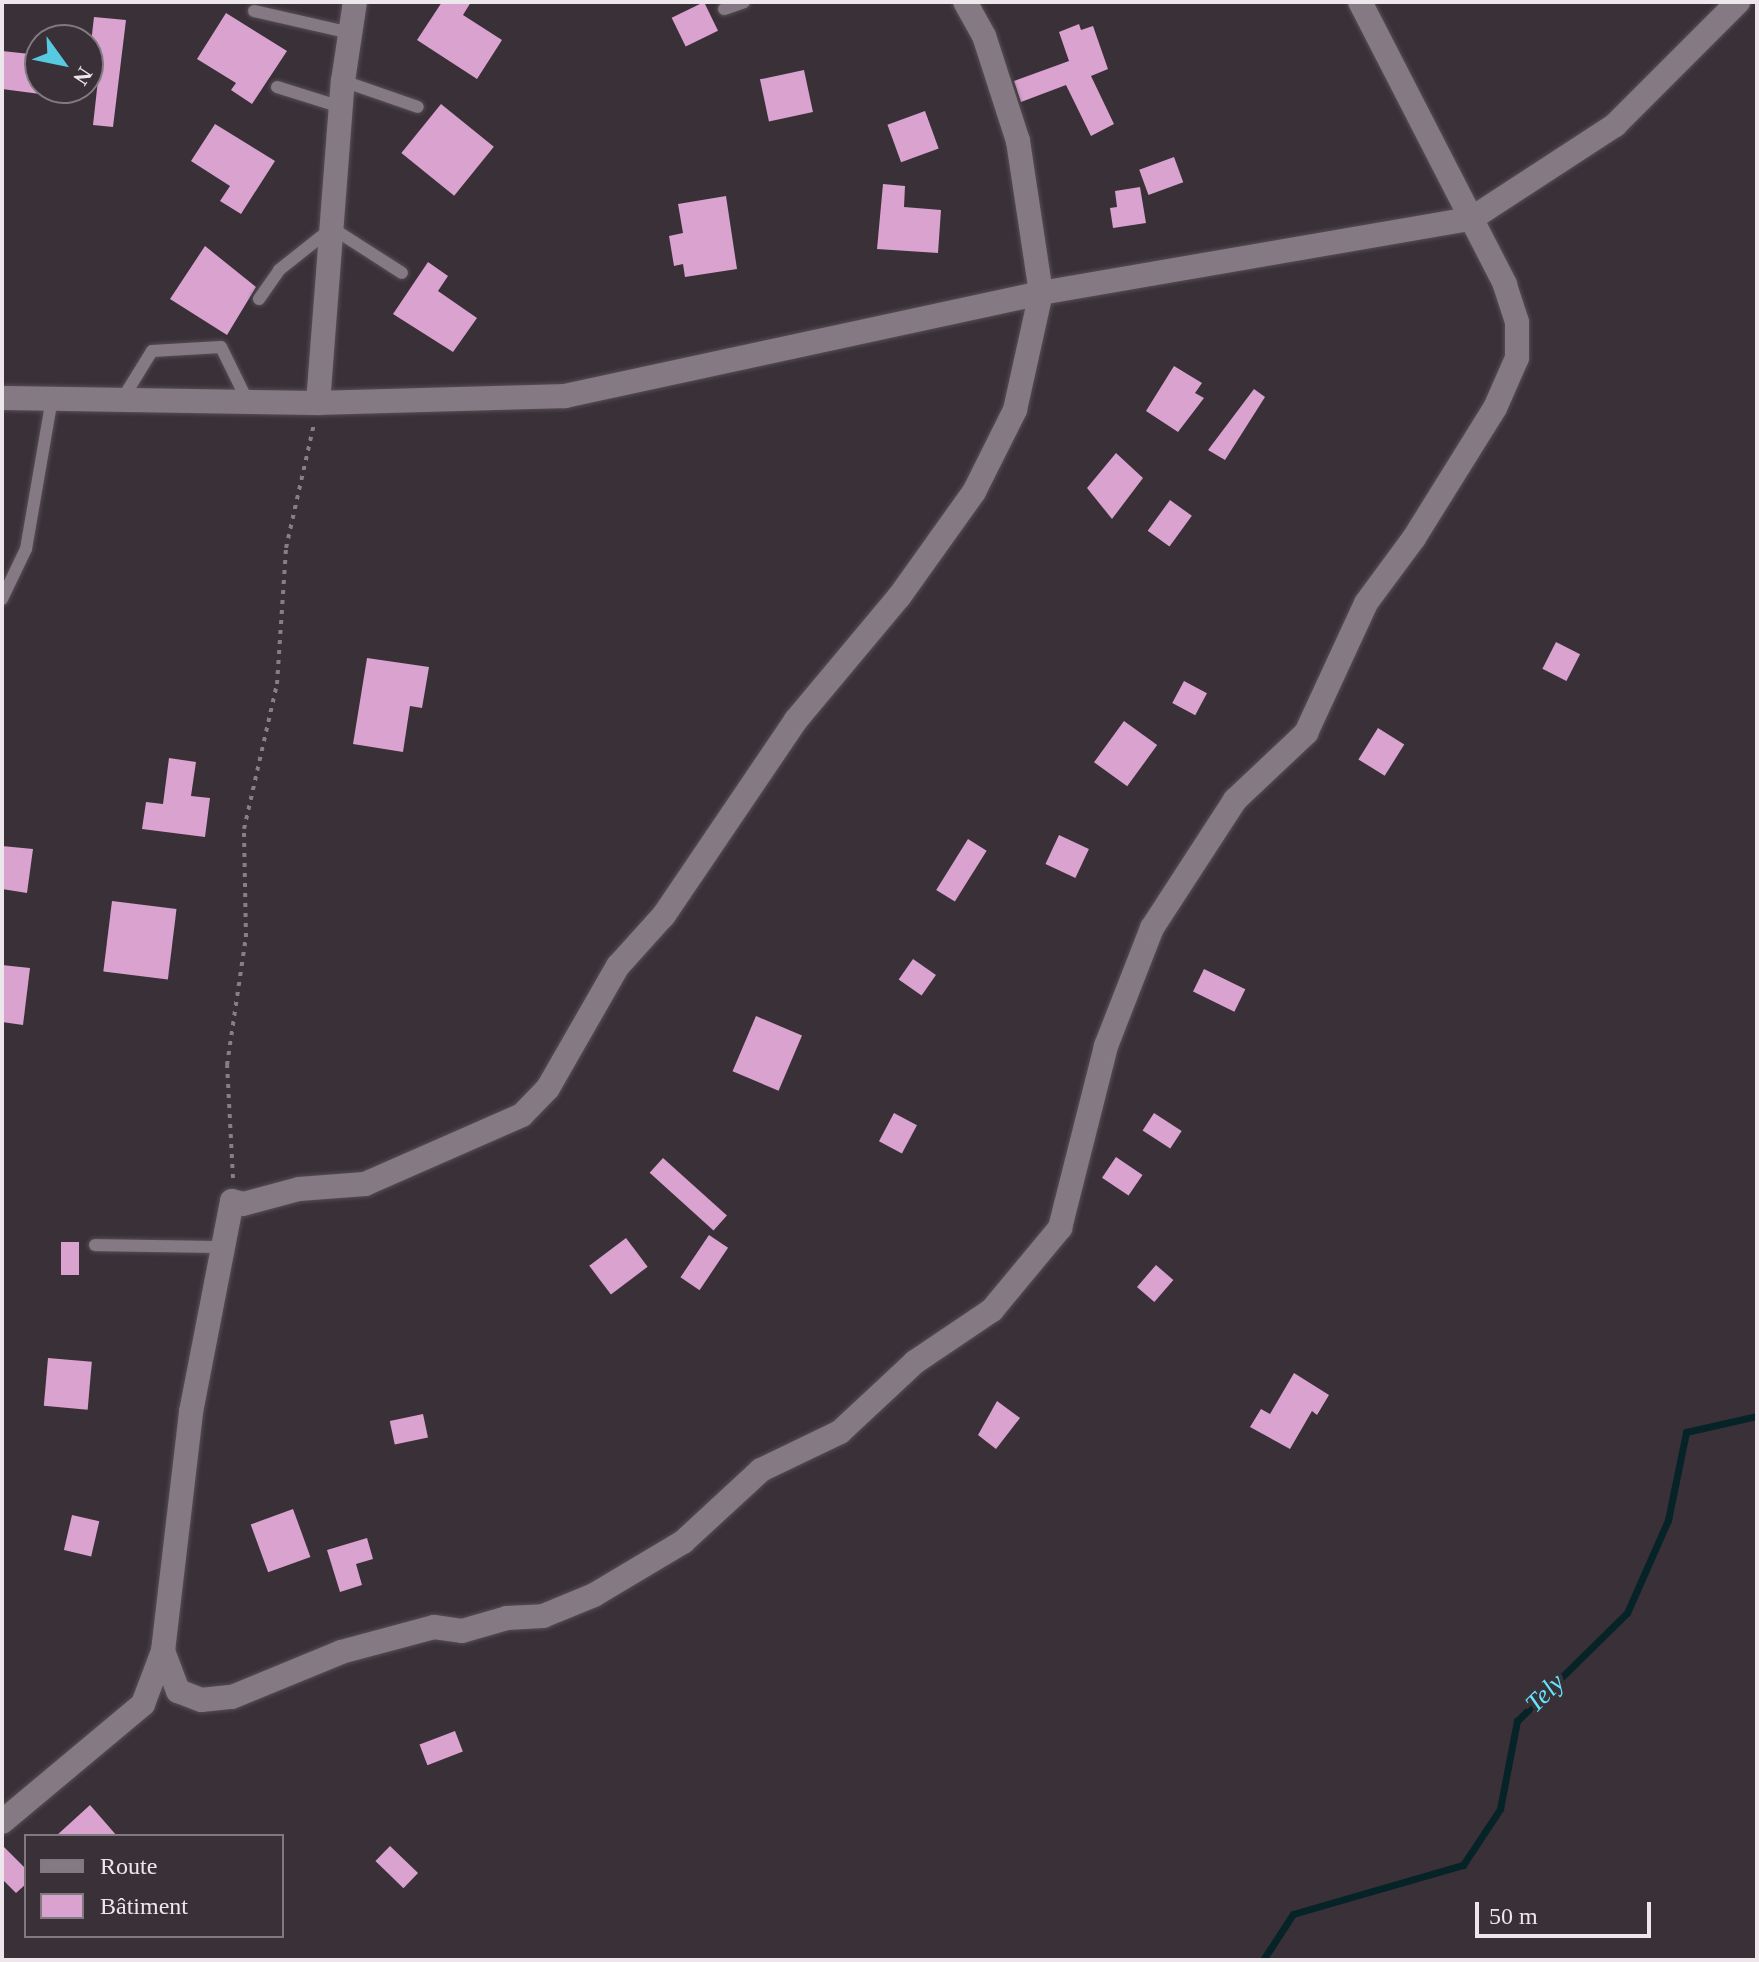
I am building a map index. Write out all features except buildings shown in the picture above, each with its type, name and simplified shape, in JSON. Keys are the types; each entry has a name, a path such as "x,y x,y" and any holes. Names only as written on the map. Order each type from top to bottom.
{"street":[{"path":"318,403 343,81 355,2"},
{"path":"2,1822 143,1704 163,1651 191,1412 226,1247 232,1201 243,1204 299,1189 365,1184 522,1115 548,1088 618,966 664,915 796,720 899,597 974,492 1015,410 1041,293 1018,141 984,36 965,2"},
{"path":"163,1651 178,1691 201,1700 232,1697 341,1652 434,1627 462,1631 507,1618 543,1616 594,1595 683,1542 761,1470 840,1432 915,1362 992,1310 1060,1228 1106,1046 1152,928 1235,800 1306,733 1366,603 1414,538 1495,408 1517,358 1517,322 1505,284 1432,133 1360,2"},
{"path":"2,398 318,403 565,396 1041,293 1471,219 1615,125 1738,2"}],"lane":[{"path":"724,9 744,2"},
{"path":"254,11 350,33"},
{"path":"343,81 418,107"},
{"path":"277,87 341,107"},
{"path":"259,299 279,270 332,228 402,273"},
{"path":"123,398 152,351 221,347 247,400"},
{"path":"2,599 26,549 52,398"},
{"path":"95,1245 226,1247"}],"path":[{"path":"232,1201 227,1065 246,937 244,829 277,684 286,548 318,403"}],"waterway":[{"name":"Tely","path":"1263,1960 1293,1914 1463,1865 1500,1809 1517,1721 1627,1613 1668,1520 1686,1432 1757,1416"}]}
